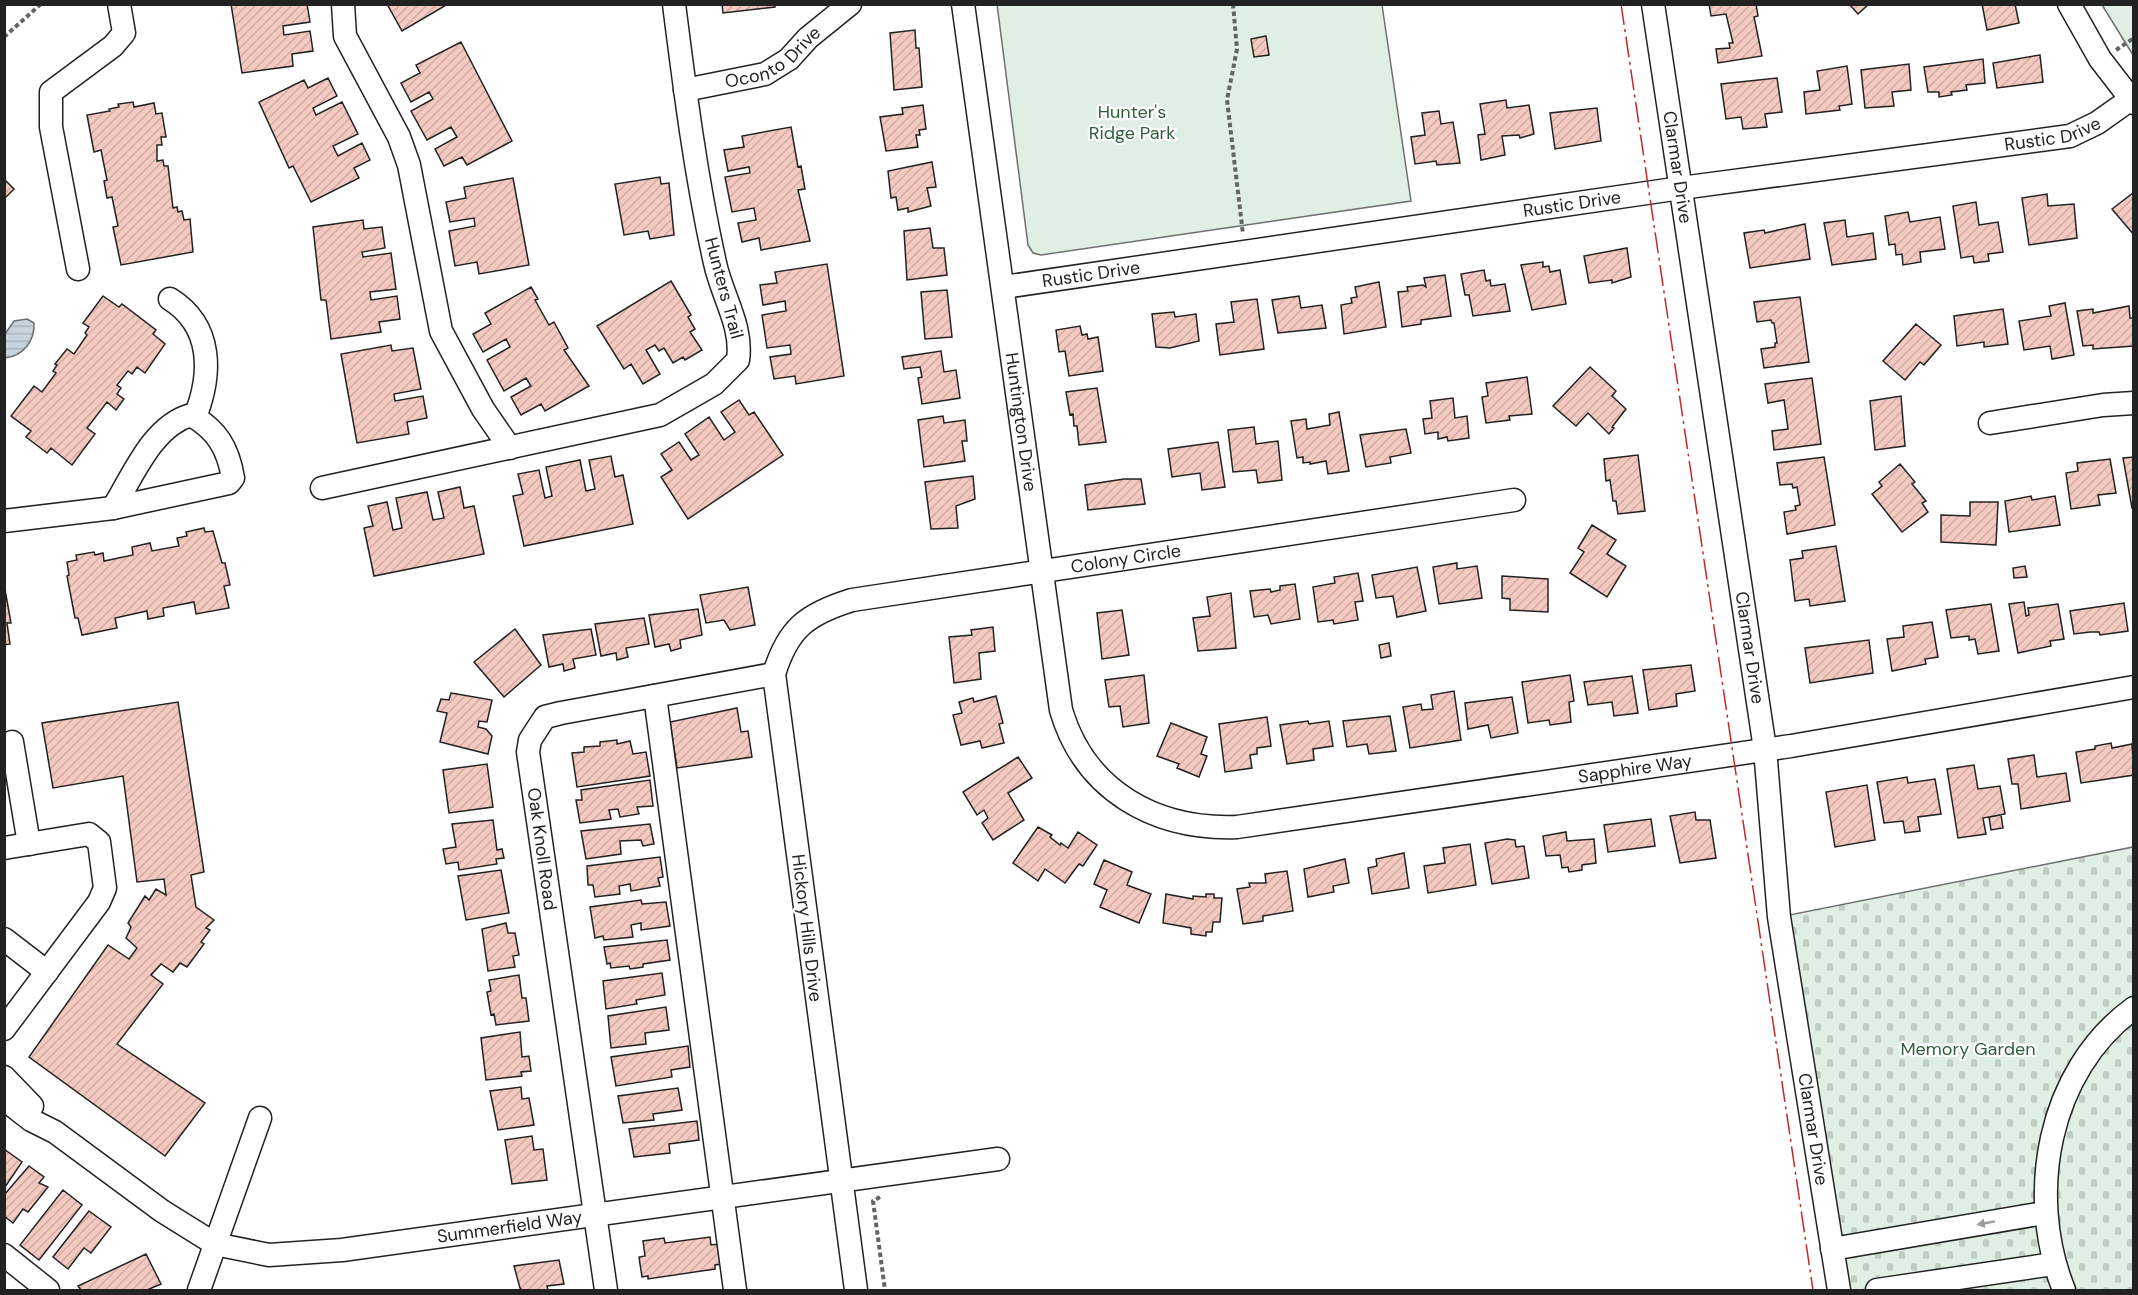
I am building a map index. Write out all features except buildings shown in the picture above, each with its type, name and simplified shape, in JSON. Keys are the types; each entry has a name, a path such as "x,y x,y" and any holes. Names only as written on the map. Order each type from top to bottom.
{"street":[{"path":"78,269 51,127 51,92 113,46 124,33 119,4"},
{"path":"343,4 345,36 399,137 409,165 441,331 483,409 510,448"},
{"name":"Hunters Trail","path":"322,488 660,415 714,384 738,360 739,335 715,265 685,90 674,4"},
{"name":"Oconto Drive","path":"685,90 765,74 789,59 808,38 850,4"},
{"name":"Huntington Drive","path":"963,4 1061,710 1069,737 1109,788 1139,806"},
{"name":"Clarmar Drive","path":"1653,4 1765,749 1779,917 1839,1290"},
{"path":"2069,4 2100,59 2132,101"},
{"name":"Rustic Drive","path":"1004,287 1680,188 2070,136 2097,123 2132,101"},
{"path":"170,299 186,309 197,323 203,347 205,391 195,417"},
{"path":"1990,423 2103,405 2133,403"},
{"path":"4,521 113,508 229,483 232,477 226,448 212,429 195,417 191,415 176,419 156,440 113,508"},
{"name":"Colony Circle","path":"774,674 782,647 798,627 824,609 873,597 1514,500"},
{"name":"Oak Knoll Road","path":"596,1215 528,752 530,740 544,717 774,674"},
{"name":"Hickory Hills Drive","path":"774,674 856,1290"},
{"name":"Sapphire Way","path":"1139,806 1188,824 1208,828 1236,827 1765,749 2133,687"},
{"path":"655,696 735,1290"},
{"path":"12,742 29,844"},
{"path":"4,848 89,834 99,842 105,871 105,888 99,902 4,1029"},
{"path":"4,939 47,972"},
{"path":"2064,1290 2053,1264 2044,1213 2045,1168 2052,1135 2072,1083 2096,1045 2133,1008"},
{"name":"Summerfield Way","path":"4,1077 55,1132"},
{"name":"Summerfield Way","path":"4,1099 31,1120 55,1132 162,1211 214,1244 269,1255 299,1255 998,1159"},
{"path":"199,1290 260,1118"},
{"path":"1832,1249 2044,1213"},
{"path":"596,1215 606,1290"},
{"path":"4,1255 48,1290"},
{"path":"1877,1290 2053,1264"}],"path":[{"path":"4,37 41,4"},
{"path":"1233,4 1237,48 1227,100 1245,252"},
{"path":"878,1176 880,1197 873,1201 885,1290"}],"green space":[{"name":"Hunter's Ridge Park","path":"997,4 1382,5 1411,201 1041,255 1033,253 1028,245"},
{"path":"2102,5 2133,5 2133,55"},
{"name":"Memory Garden","path":"2133,847 2133,1290 1839,1290 1779,917"}],"shaded area":[{"path":"27,319 34,323 34,330 27,347 5,358 5,334 14,321"}],"power":[{"path":"1621,4 1813,1290"}]}
